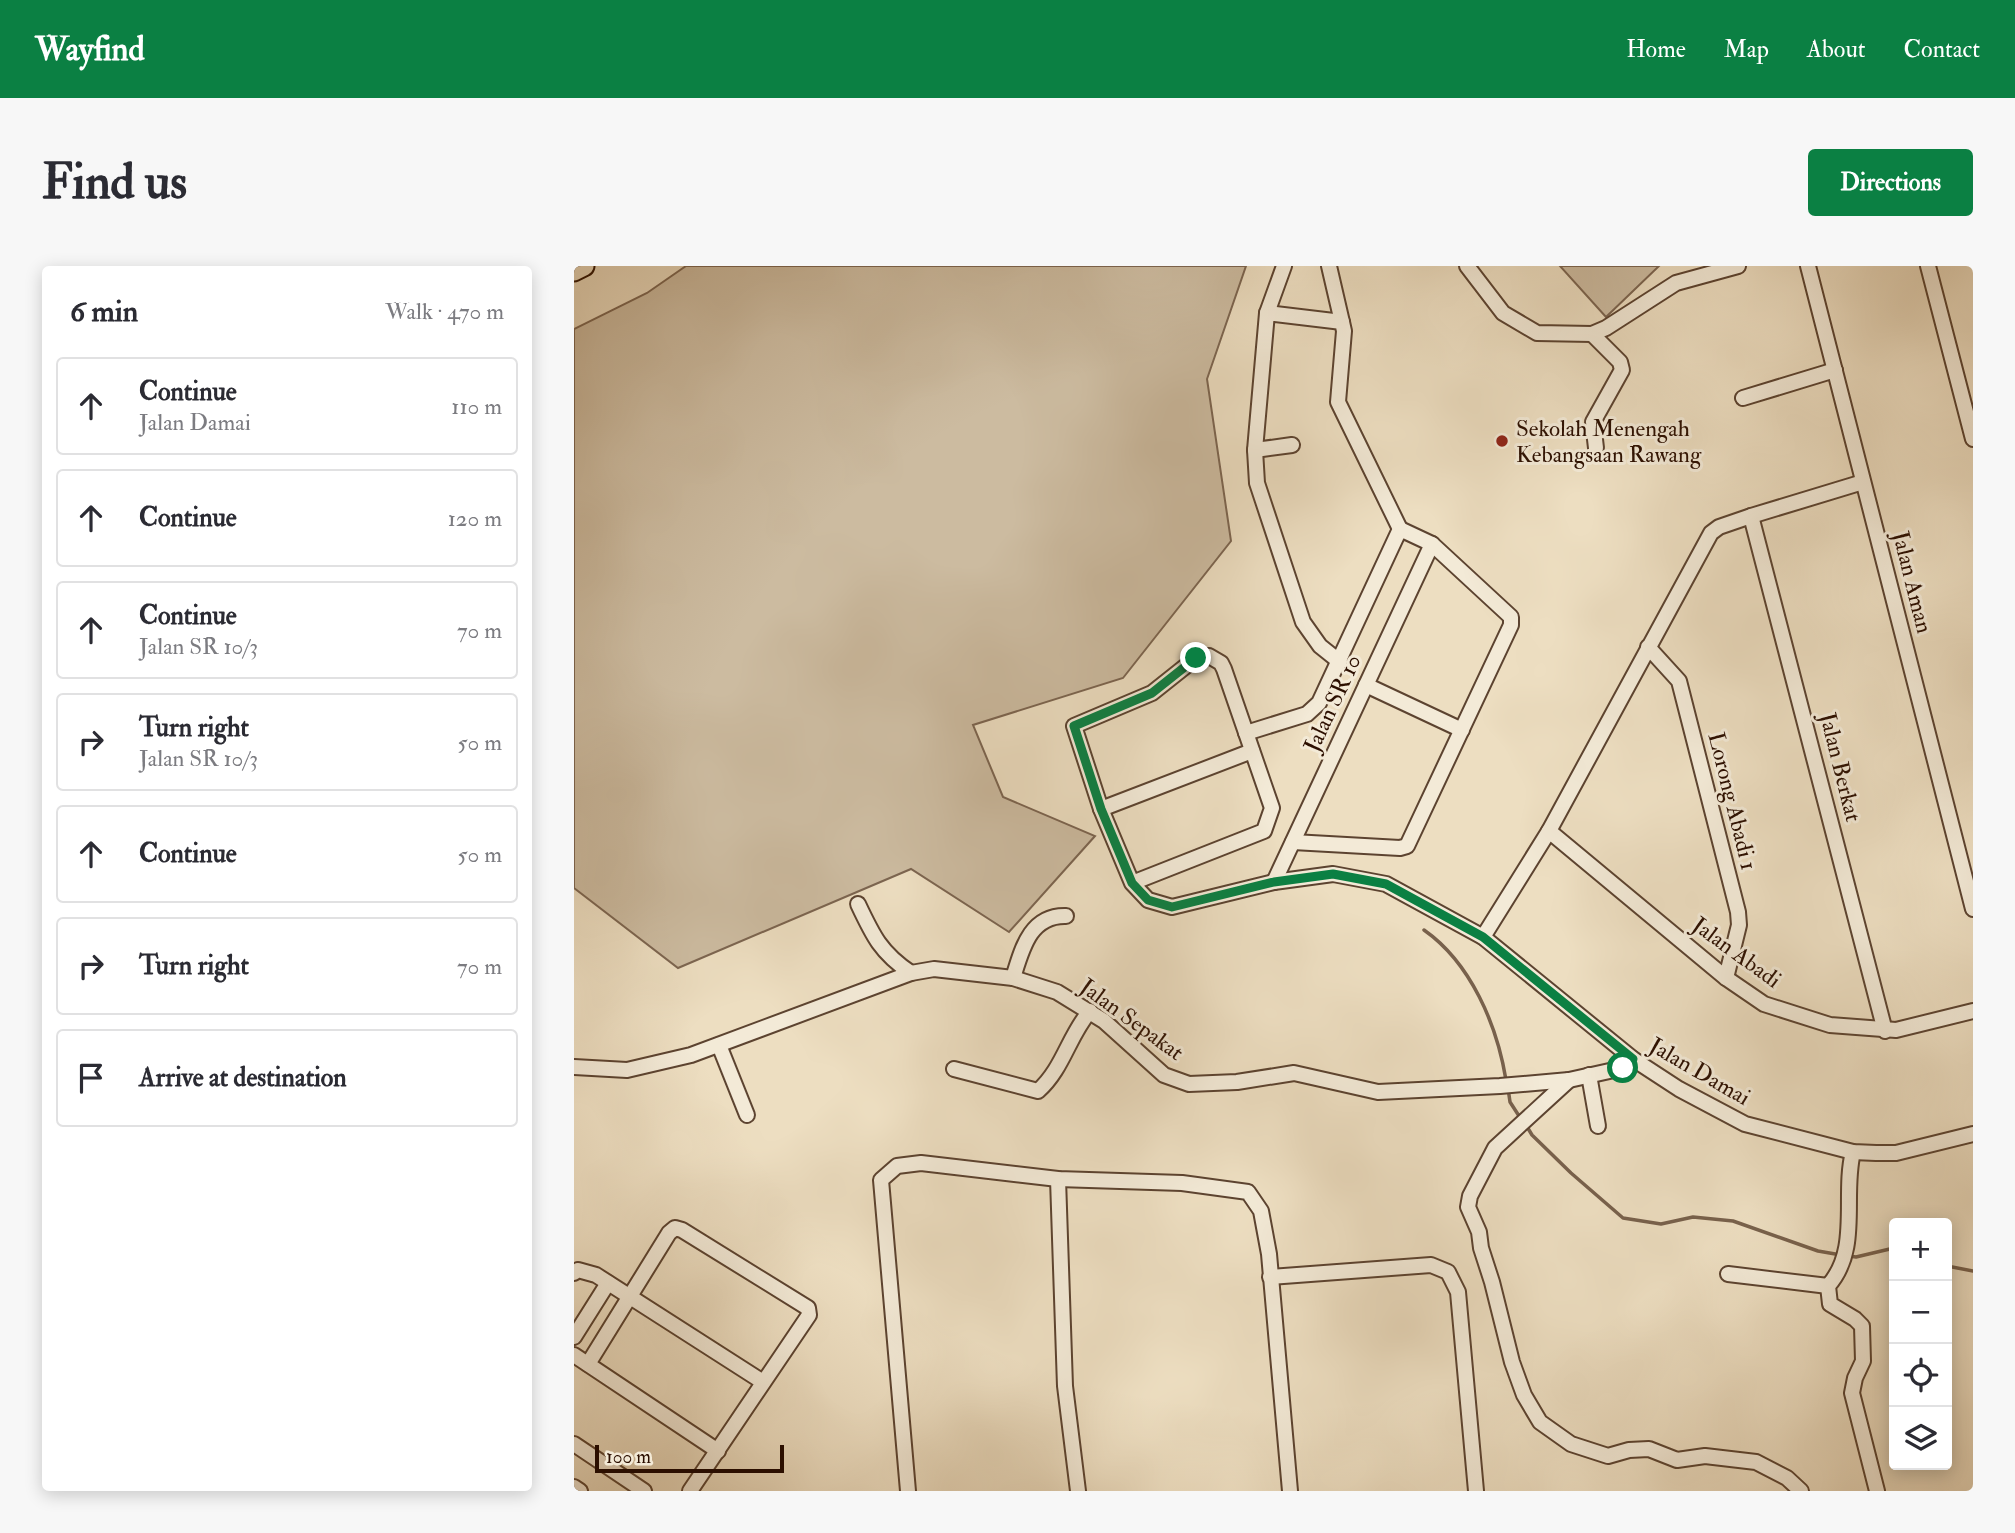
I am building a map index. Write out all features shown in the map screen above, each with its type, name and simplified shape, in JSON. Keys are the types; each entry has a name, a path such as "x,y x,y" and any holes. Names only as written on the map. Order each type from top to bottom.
{"highway":[{"path":"574,271 584,266"}],"street":[{"path":"1284,266 1268,313 1255,450 1257,482 1303,622 1320,646 1340,663"},
{"path":"1293,842 1400,848 1407,846 1512,621 1509,614 1432,544 1400,529 1338,402 1344,331 1329,266"},
{"path":"1467,266 1503,313 1537,333 1592,334 1606,328 1676,283 1738,266"},
{"name":"Jalan Aman","path":"1808,266 1973,909"},
{"path":"1928,266 1973,439"},
{"path":"1268,313 1342,322"},
{"path":"1592,334 1620,362 1622,370 1593,422 1595,448"},
{"path":"1743,398 1835,370"},
{"path":"1255,450 1292,445"},
{"path":"1483,937 1549,831 1707,538 1719,527 1864,482"},
{"name":"Jalan Berkat","path":"1751,516 1885,1031"},
{"path":"1246,733 1307,714 1319,704 1400,529"},
{"name":"Jalan SR 10","path":"1274,882 1432,544"},
{"name":"Lorong Abadi 1","path":"1648,647 1679,681 1738,912 1739,925 1726,978"},
{"path":"1209,656 1220,663 1246,733 1272,808 1264,831 1132,883 1101,809 1074,726 1152,693 1196,658 1209,656"},
{"path":"1366,685 1462,730"},
{"path":"1101,809 1252,751"},
{"name":"Jalan Abadi","path":"1549,831 1726,978 1764,1004 1830,1025 1885,1031 1973,1012"},
{"name":"Jalan Damai","path":"1132,883 1148,900 1172,907 1274,882 1333,874 1386,884 1483,937 1633,1059 1679,1089 1745,1124 1853,1152 1896,1153 1973,1134"},
{"path":"858,904 875,941 883,951 911,973"},
{"path":"1013,978 1022,948 1039,923 1052,915 1066,916"},
{"name":"Jalan Sepakat","path":"574,1067 627,1070 691,1055 911,973 934,969 1013,978 1056,992 1090,1011 1164,1075 1189,1084 1237,1082 1294,1073 1378,1092 1500,1086 1569,1080 1623,1068 1633,1059"},
{"path":"954,1069 1038,1091 1050,1080 1081,1021 1090,1011"},
{"path":"719,1045 747,1115"},
{"path":"1589,1075 1598,1126"},
{"path":"1569,1080 1495,1148 1470,1196 1468,1207 1479,1232 1512,1362 1524,1395 1540,1422 1571,1444 1608,1456 1649,1450 1677,1460 1705,1456 1756,1462 1787,1478 1801,1491"},
{"path":"1853,1152 1850,1164 1846,1252 1836,1277 1828,1286 1830,1304 1862,1326 1863,1361 1852,1393 1877,1491"},
{"path":"908,1491 881,1180 897,1166 921,1163 1058,1179 1182,1183 1248,1192 1261,1211 1269,1254 1290,1491"},
{"path":"1058,1179 1065,1386 1078,1491"},
{"path":"587,1364 669,1233 679,1228 808,1308 809,1315 690,1491"},
{"path":"1270,1277 1432,1265 1448,1272 1458,1292 1476,1491"},
{"path":"574,1273 578,1270 596,1275 764,1382"},
{"path":"1728,1274 1828,1286"},
{"path":"574,1337 608,1283"},
{"path":"574,1355 718,1451"},
{"path":"574,1444 644,1491"},
{"path":"574,1487 580,1491"}],"shaded area":[{"path":"686,266 1246,266 1207,379 1231,541 1123,678 973,725 1003,797 1095,836 1009,932 911,869 678,968 574,888 574,329 647,293"},
{"path":"1560,266 1659,266 1606,317"}],"waterway":[{"path":"1424,930 1455,960 1479,997 1496,1038 1506,1080"},
{"path":"1508,1088 1510,1102 1521,1119"},
{"path":"1526,1125 1532,1135 1571,1173 1623,1218 1661,1224 1693,1217 1733,1221 1818,1251 1841,1255"},
{"path":"1849,1256 1856,1257 1889,1249"},
{"path":"1952,1267 1973,1271"}],"place":[{"name":"Sekolah Menengah Kebangsaan Rawang","path":"1502,441"}],"route":[{"path":"1196,658 1152,693 1074,726 1101,809 1132,883 1148,900 1172,907 1274,882 1333,874 1386,884 1483,937 1633,1059 1623,1068"}]}
